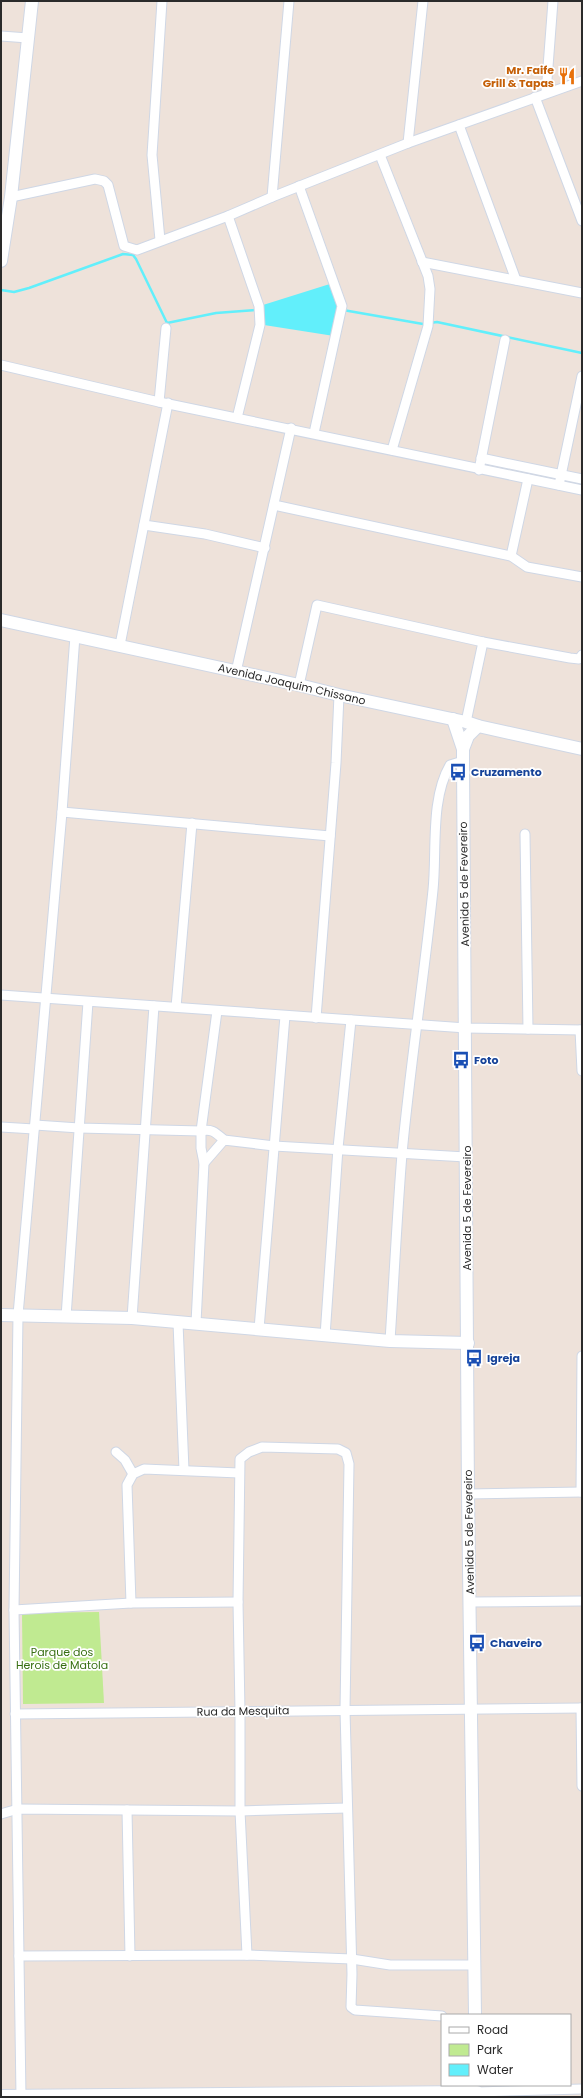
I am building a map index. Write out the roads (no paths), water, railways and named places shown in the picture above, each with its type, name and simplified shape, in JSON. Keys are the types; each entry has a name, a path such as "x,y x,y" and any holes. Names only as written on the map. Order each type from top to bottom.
{"street":[{"path":"1,261 5,211 11,196 32,1"},
{"path":"160,240 152,155 162,1"},
{"path":"272,197 290,1"},
{"path":"408,143 423,1"},
{"path":"546,92 553,1"},
{"path":"1,36 28,38"},
{"path":"11,196 96,179 104,181 108,185 124,246 137,250 160,240 228,216 408,143 546,92 582,81"},
{"path":"535,97 582,221"},
{"path":"459,125 516,280"},
{"path":"380,155 422,262 430,289 428,322 392,450"},
{"path":"299,186 341,309 314,433"},
{"path":"228,216 259,306 260,325 238,418"},
{"path":"422,262 582,293"},
{"path":"120,645 144,525 164,402 166,328"},
{"path":"479,470 506,340"},
{"path":"3,367 291,428 479,470 582,490"},
{"path":"559,485 582,376"},
{"path":"236,672 291,428"},
{"path":"481,458 582,479"},
{"path":"511,556 528,479"},
{"path":"274,505 511,556 527,567 582,578"},
{"path":"144,525 205,534 265,548"},
{"path":"299,685 317,605 483,642 582,661"},
{"name":"Avenida Joaquim Chissano","path":"1,620 120,645 582,749"},
{"path":"20,2096 18,1809 14,1610 18,1315 62,812 75,636"},
{"path":"463,759 472,724 483,642"},
{"path":"570,658 579,659 582,656"},
{"path":"316,1018 339,695"},
{"path":"453,720 463,759"},
{"path":"390,1341 402,1154 433,889 438,806 442,783 450,765 463,759"},
{"name":"Avenida 5 de Fevereiro","path":"463,759 468,1494 475,2014"},
{"path":"62,812 330,836"},
{"path":"176,1007 192,823"},
{"path":"525,834 528,1029"},
{"path":"1,995 46,1000 176,1007 466,1028 581,1030 582,1071"},
{"path":"66,1317 88,1002"},
{"path":"132,1318 154,1006"},
{"path":"196,1323 204,1163 201,1148 201,1132 217,1011"},
{"path":"259,1329 285,1016"},
{"path":"325,1336 338,1148 351,1020"},
{"path":"1,1127 201,1132 208,1130 214,1131 224,1140 274,1146 338,1148 402,1154 466,1157"},
{"path":"204,1163 224,1140"},
{"path":"1,1315 132,1318 390,1341 468,1343"},
{"path":"178,1322 184,1470"},
{"path":"468,1494 581,1492 582,1356"},
{"path":"247,1955 240,1811 238,1602 240,1459 249,1452 262,1447 338,1449 346,1454 349,1464 345,1710 346,1808 352,1959 352,2009 441,2016"},
{"path":"116,1452 125,1460 133,1474"},
{"path":"132,1603 127,1485 133,1474 144,1469 239,1473"},
{"path":"470,1602 582,1601"},
{"path":"14,1610 132,1603 238,1602"},
{"path":"581,1708 582,1786"},
{"name":"Rua da Mesquita","path":"15,1714 581,1708"},
{"path":"1,1814 18,1809 240,1811 346,1808"},
{"path":"127,1810 130,1956"},
{"path":"19,1956 247,1955 352,1959 390,1965 474,1965"},
{"path":"1,2096 396,2095 462,2089 477,2091 548,2093 582,2089"}],"water":[{"path":"333,283 340,305 334,336 264,325 263,305"}],"waterway":[{"path":"1,290 14,292 29,288 123,254 133,255 136,259 167,323 216,313 256,310"},
{"path":"343,310 423,324 437,322 582,353"}],"place":[{"name":"Mr. Faife Grill & Tapas","path":"567,76"},
{"name":"Cruzamento","path":"458,772"},
{"name":"Foto","path":"461,1060"},
{"name":"Igreja","path":"474,1358"},
{"name":"Chaveiro","path":"477,1643"}],"park label":[{"name":"Parque dos Herois de Matola","path":"62,1658"}]}
